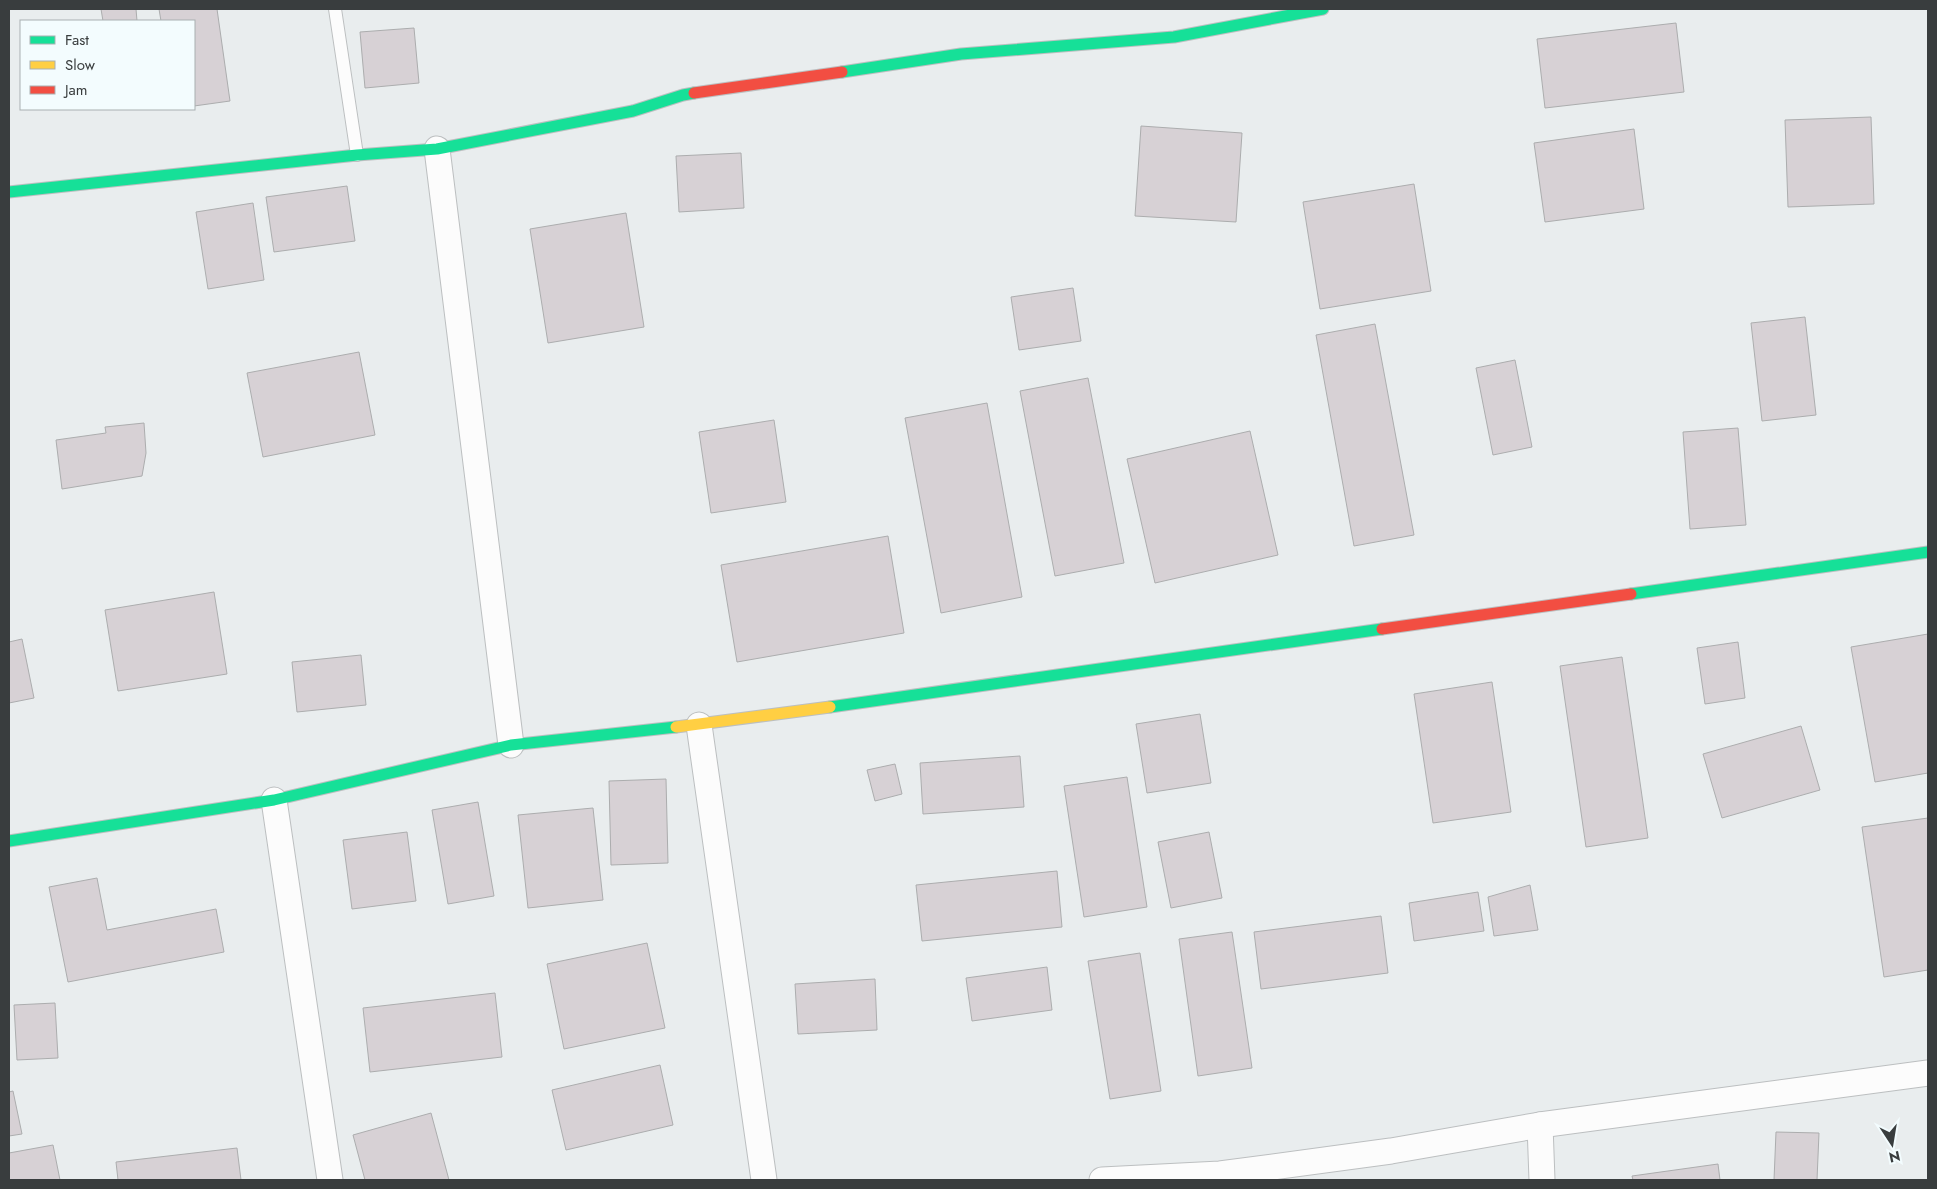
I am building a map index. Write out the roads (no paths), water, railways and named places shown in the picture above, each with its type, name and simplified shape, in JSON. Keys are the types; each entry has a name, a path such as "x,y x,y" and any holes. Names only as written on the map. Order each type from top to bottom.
{"street":[{"path":"9,192 357,155 436,149 633,111 683,95 961,54 1174,37 1307,10 1323,9"},
{"path":"436,149 511,745"},
{"path":"9,841 274,800 511,745 699,725 1928,552"},
{"path":"699,725 764,1180"},
{"path":"274,800 330,1180"},
{"path":"1102,1180 1220,1177 1391,1151 1540,1125 1928,1073"},
{"path":"1540,1125 1542,1180"}],"lane":[{"path":"335,9 357,155"}]}
